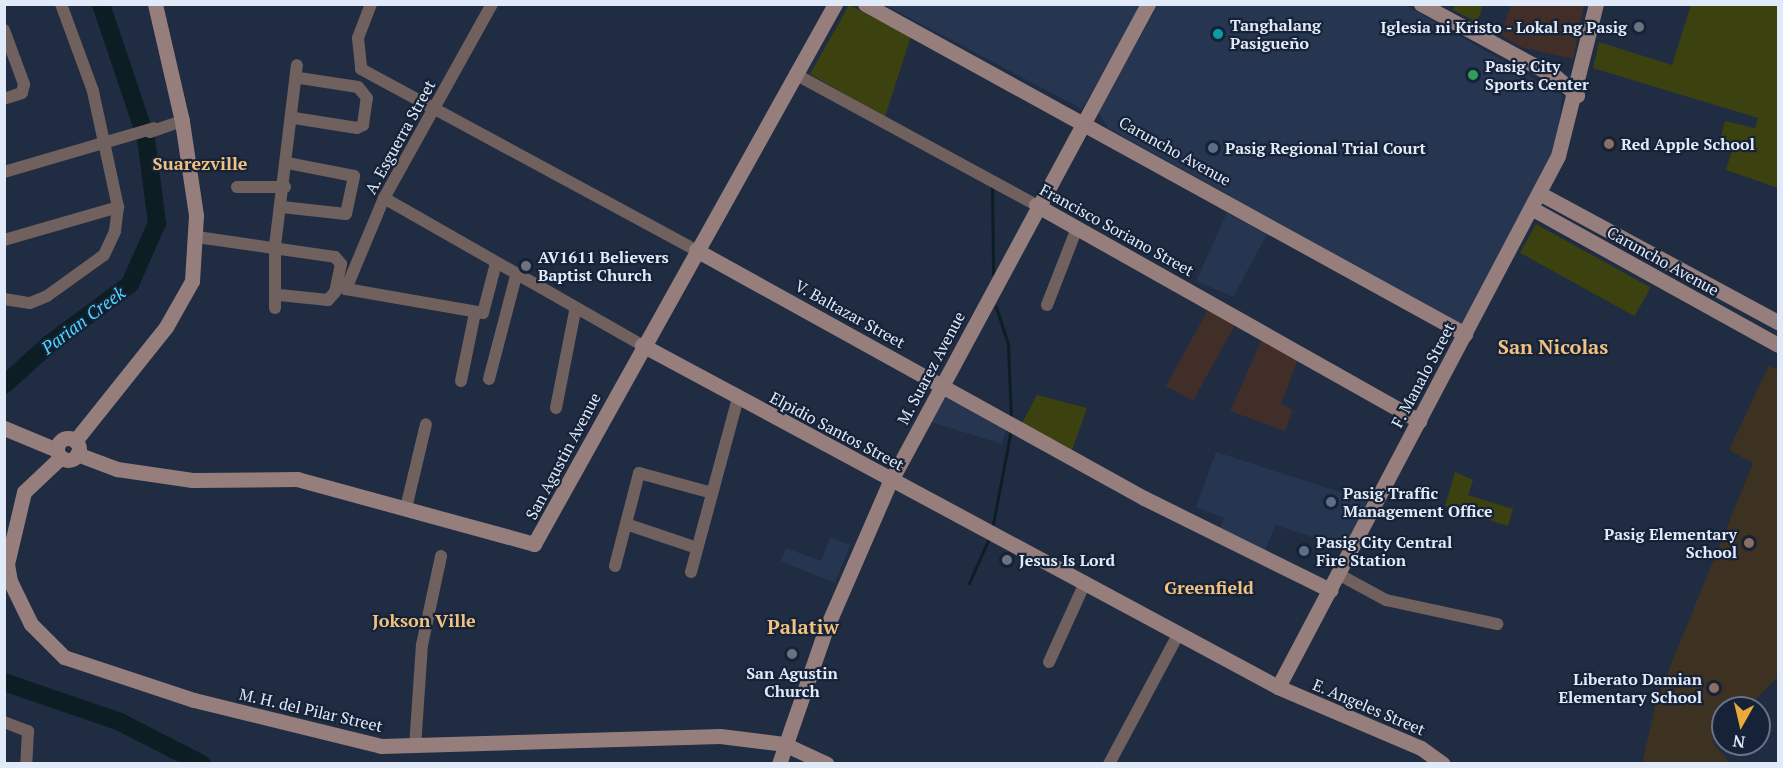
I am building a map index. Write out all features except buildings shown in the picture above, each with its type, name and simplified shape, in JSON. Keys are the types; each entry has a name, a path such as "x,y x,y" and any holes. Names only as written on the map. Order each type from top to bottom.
{"street":[{"path":"4,299 39,301 97,261 112,240 118,207 93,91 61,4"},
{"path":"76,447 184,300 197,237 182,122 155,4"},
{"name":"V. Baltazar Street","path":"371,4 361,22 357,63 1144,498 1330,590"},
{"name":"A. Esguerra Street","path":"475,313 346,290 384,198 492,4"},
{"name":"San Agustin Avenue","path":"76,447 117,469 192,480 297,479 534,544 642,345 835,4"},
{"name":"Caruncho Avenue","path":"865,4 1082,121 1465,334"},
{"name":"M. Suarez Avenue","path":"779,764 784,744 857,551 891,481 1036,205 1148,4"},
{"path":"1421,4 1525,60 1577,94"},
{"name":"F. Manalo Street","path":"1278,687 1465,334 1534,210 1539,193 1558,156 1577,94 1596,4"},
{"path":"4,30 24,84 22,93 4,99"},
{"path":"1525,60 1567,77 1582,72"},
{"path":"275,308 279,295 275,246 285,188 298,72 358,87 367,98 363,125 357,128 294,118"},
{"name":"Francisco Soriano Street","path":"795,74 1036,205 1419,421"},
{"path":"4,172 103,142 182,122"},
{"path":"282,207 346,214 354,176 288,163"},
{"path":"237,187 285,188"},
{"name":"Caruncho Avenue","path":"1539,193 1779,322"},
{"name":"Elpidio Santos Street","path":"384,198 575,311 1278,687"},
{"path":"1534,210 1543,201 1566,207"},
{"path":"4,240 118,207"},
{"name":"Caruncho Avenue","path":"1534,210 1779,345"},
{"path":"1047,305 1077,228"},
{"path":"197,237 275,246 335,257 341,264 335,292 328,300 279,295"},
{"path":"461,381 475,313 487,311 496,263"},
{"path":"489,379 516,276"},
{"path":"556,408 575,311"},
{"path":"691,572 738,398"},
{"path":"406,508 426,424"},
{"path":"4,428 59,454"},
{"name":"M. H. del Pilar Street","path":"76,447 64,439 59,454 28,484 9,546 10,581 45,644 64,657 194,700 341,739 415,747 680,736 784,744 827,764"},
{"path":"615,566 639,473 712,493"},
{"path":"626,524 697,548"},
{"path":"415,747 422,645 441,556"},
{"path":"1338,574 1386,600 1497,624"},
{"path":"1049,662 1086,583"},
{"path":"1109,764 1179,633"},
{"name":"E. Angeles Street","path":"1278,687 1421,748 1443,764"},
{"path":"4,722 28,731 26,764"}],"shaded area":[{"path":"1404,4 1562,95 1557,150 1462,325 1108,128 1098,112 1158,5"},
{"path":"885,5 1142,5 1082,109"},
{"path":"1511,5 1584,5 1573,59 1521,47 1501,35"},
{"path":"1227,213 1267,234 1233,297 1196,281"},
{"path":"1209,308 1236,323 1193,401 1166,386"},
{"path":"1262,339 1298,359 1281,404 1293,410 1285,431 1230,411"},
{"path":"1769,365 1778,370 1778,677 1759,696 1711,696 1711,756 1724,756 1730,763 1642,763 1657,699 1753,463 1729,450"},
{"path":"946,397 1006,430 1002,444 931,422"},
{"path":"1216,452 1368,501 1345,547 1275,525 1263,556 1218,534 1224,518 1196,507"},
{"path":"830,537 850,545 835,583 781,561 786,548 821,561"}],"green space":[{"path":"849,5 911,36 885,117 810,74"},
{"path":"1455,5 1483,5 1477,22 1453,10"},
{"path":"1691,5 1778,5 1778,188 1726,170 1733,146 1720,140 1725,121 1755,128 1758,118 1593,68 1599,42 1672,65"},
{"path":"1536,224 1651,288 1635,316 1520,253"},
{"path":"1037,395 1087,408 1072,450 1022,423"},
{"path":"1455,472 1473,480 1468,495 1513,509 1508,526 1445,506"}],"waterway":[{"name":"Parian Creek","path":"4,385 48,345 130,284 157,223 146,138 101,4"},
{"path":"992,186 993,274"},
{"path":"996,307 1008,345 1011,420"},
{"path":"992,529 1011,429"},
{"path":"969,583 989,538"},
{"name":"Parian Creek","path":"4,682 120,722 202,764"}],"place":[{"name":"Iglesia ni Kristo - Lokal ng Pasig","path":"1639,27"},
{"name":"Tanghalang Pasigueño","path":"1218,34"},
{"name":"Pasig City Sports Center","path":"1473,75"},
{"name":"Red Apple School","path":"1609,144"},
{"name":"Pasig Regional Trial Court","path":"1213,148"},
{"name":"AV1611 Believers Baptist Church","path":"526,266"},
{"name":"Pasig Traffic Management Office","path":"1331,502"},
{"name":"Pasig Elementary School","path":"1749,543"},
{"name":"Pasig City Central Fire Station","path":"1304,551"},
{"name":"Jesus Is Lord","path":"1007,560"},
{"name":"San Agustin Church","path":"792,654"},
{"name":"Liberato Damian Elementary School","path":"1714,688"}],"district":[{"name":"Suarezville","path":"200,163"},
{"name":"San Nicolas","path":"1553,346"},
{"name":"Greenfield","path":"1209,587"},
{"name":"Jokson Ville","path":"424,620"},
{"name":"Palatiw","path":"803,626"}]}
